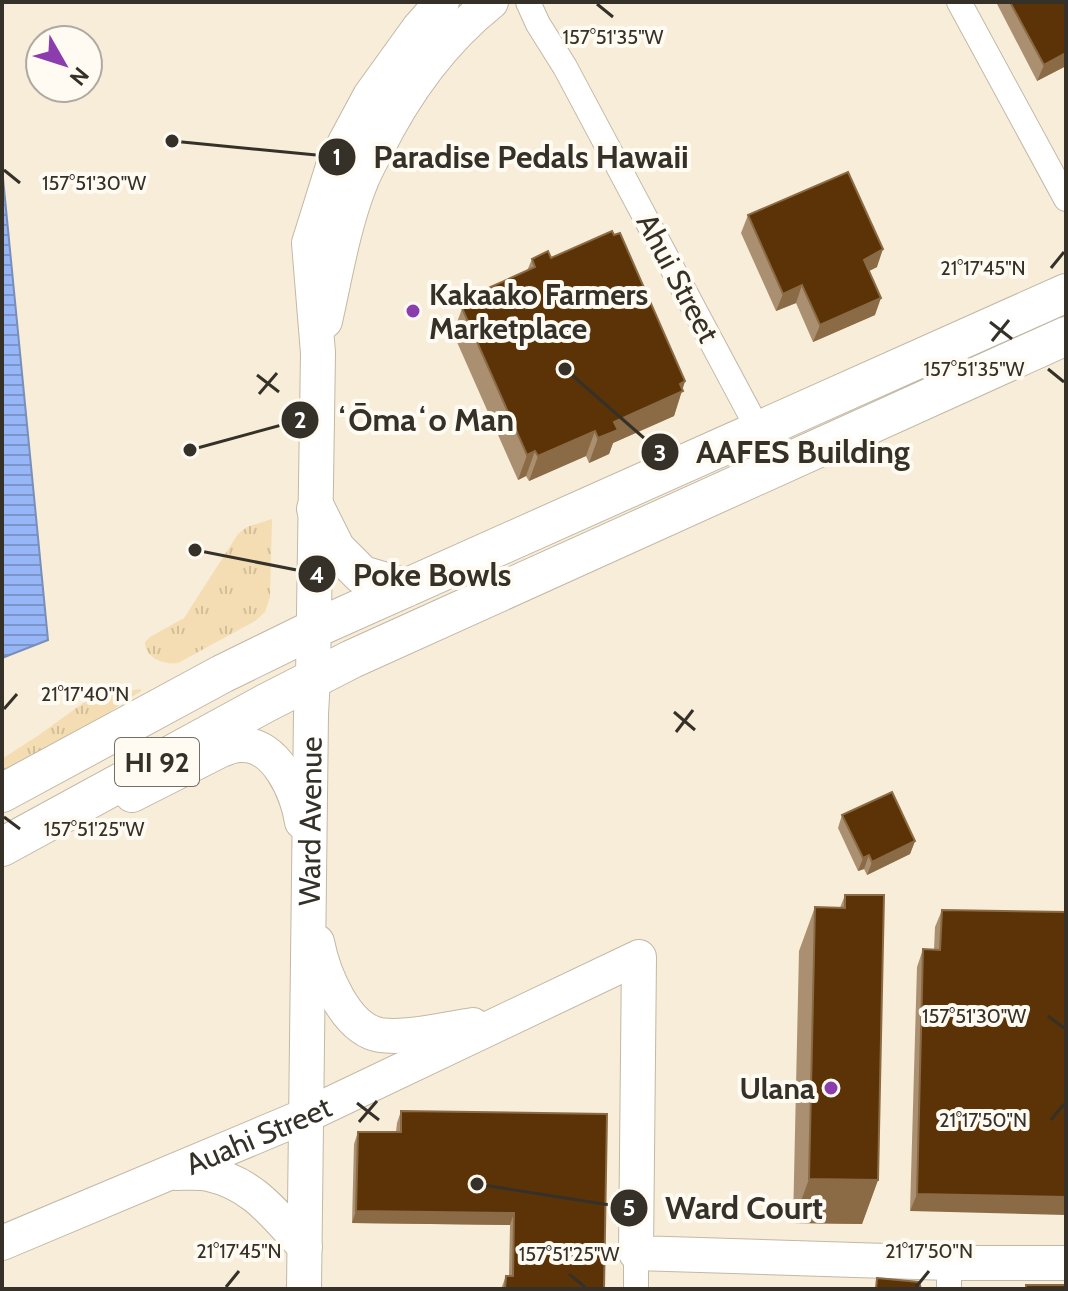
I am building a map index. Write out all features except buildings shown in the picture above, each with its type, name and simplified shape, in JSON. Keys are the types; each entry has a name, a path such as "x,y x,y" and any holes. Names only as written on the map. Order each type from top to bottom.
{"main road":[{"name":"HI 92","path":"2,793 222,674 314,629 1066,293"},
{"name":"HI 92","path":"2,850 313,678 1066,336"},
{"path":"316,509 336,549 362,575 406,588"}],"street":[{"name":"Ward Avenue","path":"304,1289 318,353 309,243 334,163 370,96 419,28 442,2"},
{"name":"Ward Avenue","path":"318,353 359,185 391,119 450,38 491,2"},
{"name":"Ahui Street","path":"528,2 758,429"},
{"path":"959,2 1066,199"},
{"path":"2,850 126,797 221,750 247,745 270,757 291,786 301,816 319,949 340,1002 359,1025 373,1033 390,1036 509,1020"},
{"name":"Auahi Street","path":"2,1243 307,1115 639,957 636,1253"},
{"path":"173,1173 206,1173 254,1193 305,1247"},
{"path":"636,1289 636,1253 949,1276 1066,1263"}],"green space":[{"path":"272,519 270,597 265,612 255,621 178,663 167,663 152,656 145,642 184,618 238,534 247,527"},
{"path":"141,689 85,728 2,774 2,759 86,701 110,690 112,693"}],"water":[{"path":"2,168 48,640 2,658"}],"place":[{"name":"Paradise Pedals Hawaii","path":"172,141"},
{"name":"Kakaako Farmers Marketplace","path":"413,311"},
{"name":"AAFES Building","path":"565,369"},
{"name":"ʻŌmaʻo Man","path":"190,450"},
{"name":"Poke Bowls","path":"195,550"},
{"name":"Ulana","path":"831,1088"},
{"name":"Ward Court","path":"477,1184"}]}
